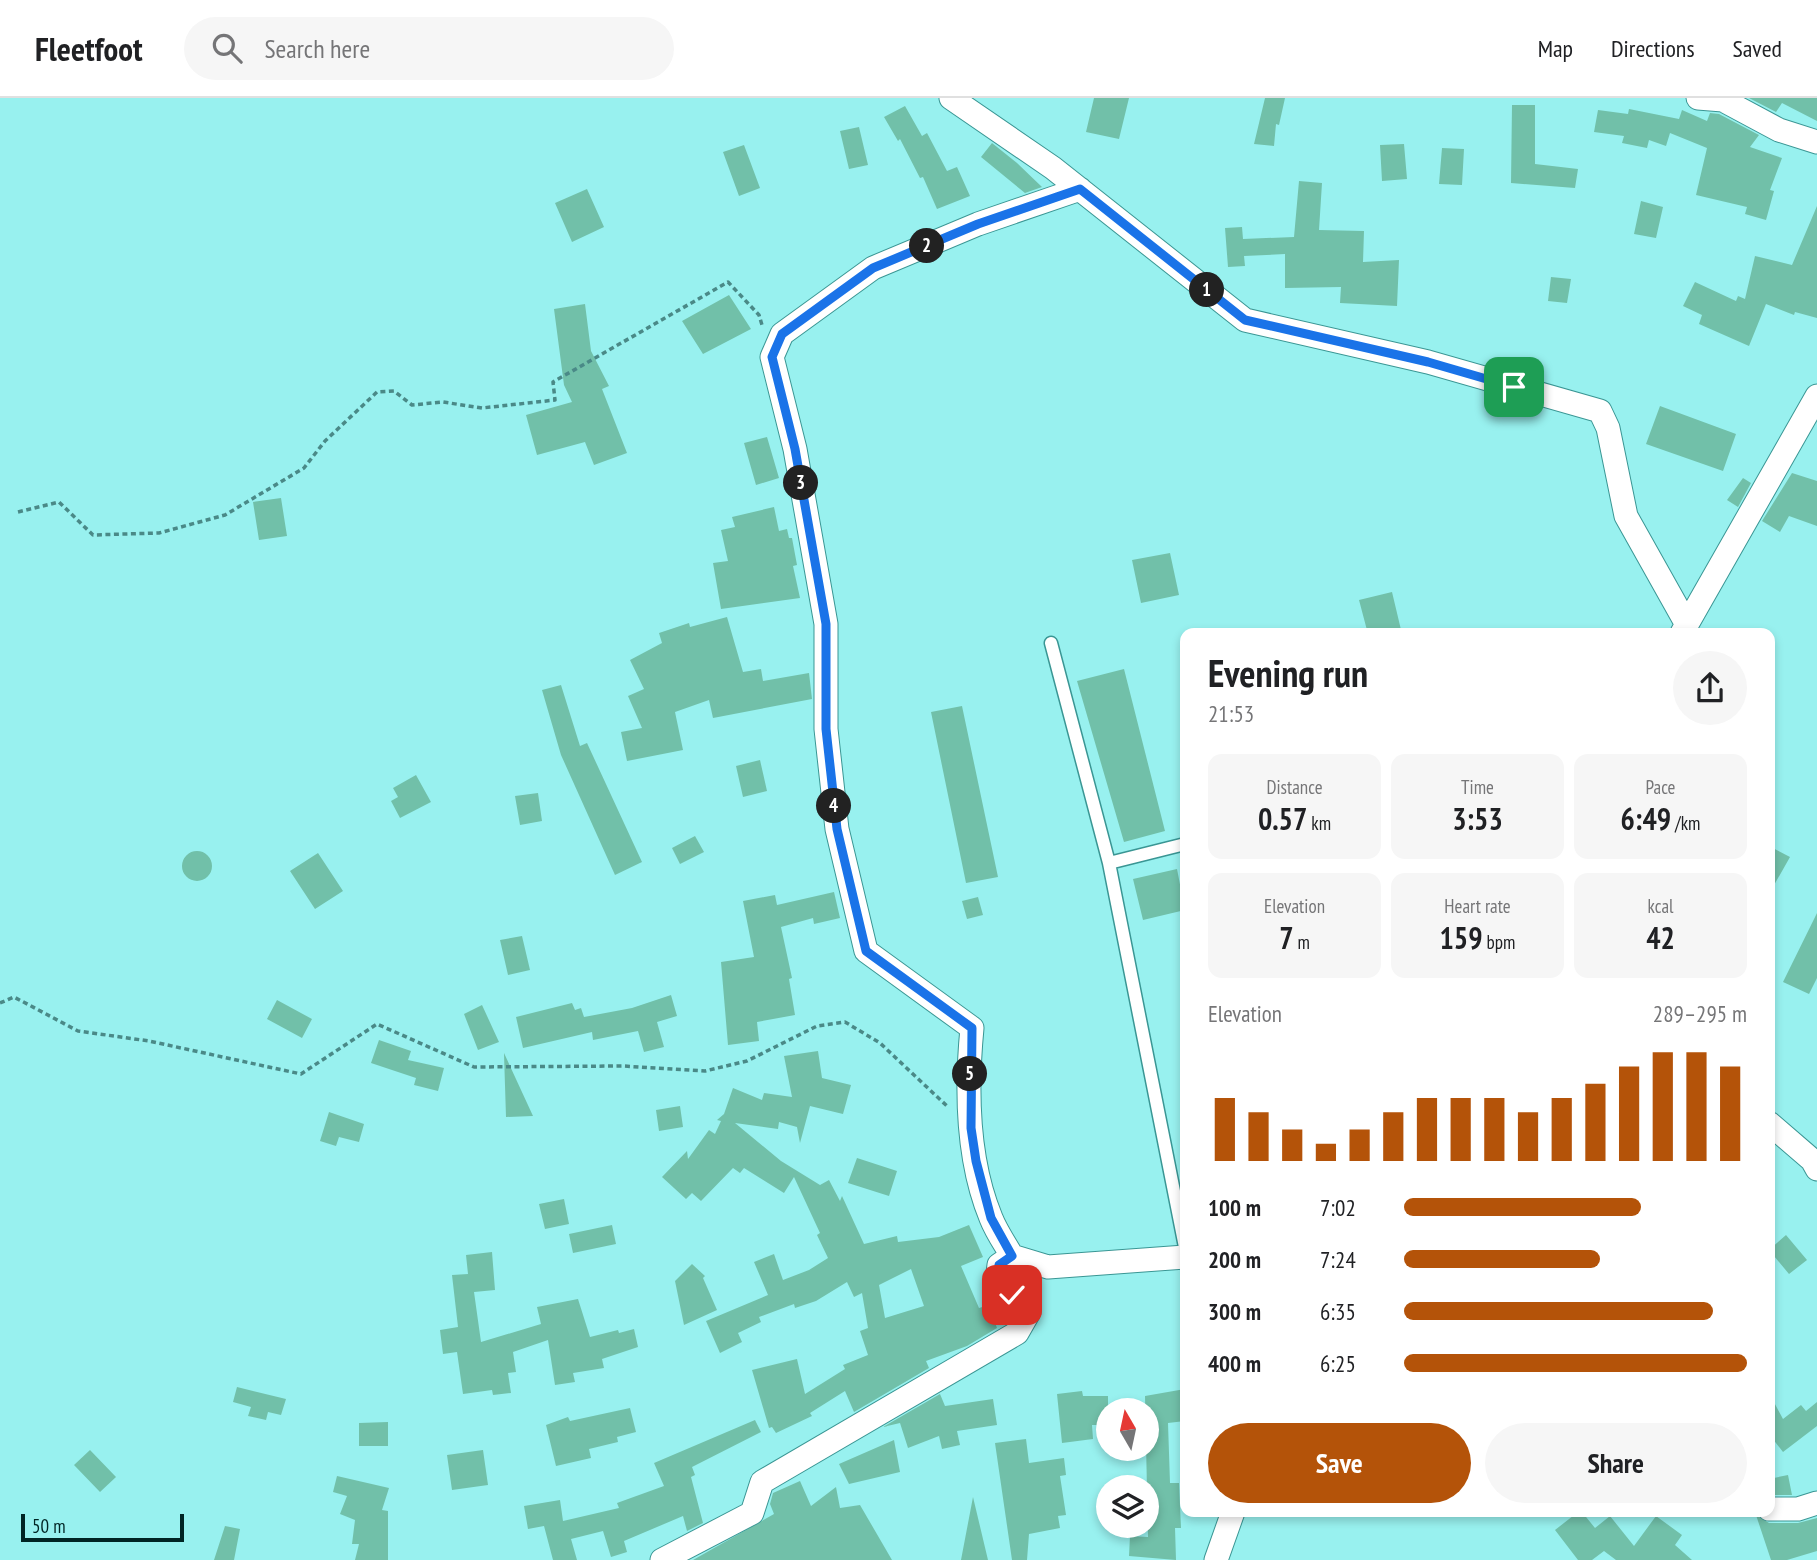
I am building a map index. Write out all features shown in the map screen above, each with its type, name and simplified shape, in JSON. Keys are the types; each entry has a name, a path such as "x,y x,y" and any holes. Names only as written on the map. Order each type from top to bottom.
{"street":[{"path":"951,98 1080,189 1245,320 1428,362 1600,411 1608,428 1626,516 1684,628"},
{"path":"1698,98 1723,100 1779,130 1817,142"},
{"path":"1080,189 978,224 873,268 782,334 772,357 795,449 826,624 826,729 837,829 866,951 972,1028 971,1128 991,1218 1012,1256 1048,1267 1180,1257"},
{"path":"1684,628 1817,396"},
{"path":"1775,1129 1812,1160 1817,1169"},
{"path":"662,1560 752,1513 762,1482 1017,1333 1029,1311 997,1282 999,1265 1012,1256"},
{"path":"1775,1509 1798,1509 1817,1503"},
{"path":"1216,1560 1231,1517"}],"lane":[{"path":"1051,643 1109,863 1180,1222"},
{"path":"1109,863 1180,845"}],"path":[{"path":"18,512 59,502 93,535 159,533 225,515 304,468 325,441 377,392 394,390 412,405 443,402 482,408 555,400 552,382 728,282 759,315 772,357"},
{"path":"0,1003 14,998 78,1031 149,1041 301,1074 377,1024 474,1067 622,1066 705,1071 747,1060 817,1026 845,1022 880,1043 971,1128"}],"building":[{"path":"1094,98 1129,98 1119,139 1086,132"},
{"path":"1265,98 1285,98 1279,125 1276,124 1274,146 1254,144"},
{"path":"1749,98 1817,98 1817,121 1782,103 1776,112"},
{"path":"1512,105 1535,105 1535,164 1578,169 1575,188 1511,183"},
{"path":"905,106 922,136 927,133 947,171 957,167 970,196 937,209 923,177 920,178 900,139 898,141 884,117"},
{"path":"1629,109 1679,119 1682,110 1707,121 1710,113 1719,114 1759,135 1750,147 1782,158 1770,190 1774,191 1766,220 1745,214 1747,207 1696,195 1707,148 1670,133 1666,146 1649,140 1647,148 1622,143 1624,136 1594,132 1598,110 1628,114"},
{"path":"859,127 868,165 849,169 840,131"},
{"path":"992,143 1042,187 1025,193 981,157"},
{"path":"1404,144 1407,179 1382,181 1380,145"},
{"path":"744,145 760,188 739,196 723,152"},
{"path":"1442,148 1464,149 1462,185 1439,184"},
{"path":"1299,181 1322,183 1319,230 1364,231 1363,262 1399,260 1397,306 1340,303 1341,287 1285,288 1285,254 1244,256 1245,266 1228,267 1225,228 1242,227 1243,239 1294,237"},
{"path":"587,189 604,227 572,242 555,203"},
{"path":"1641,201 1663,207 1656,238 1634,234"},
{"path":"1817,206 1817,318 1795,312 1794,315 1766,304 1749,346 1699,324 1702,315 1683,306 1695,282 1736,301 1738,296 1745,299 1755,256 1792,265"},
{"path":"1551,277 1571,279 1567,303 1548,301"},
{"path":"729,295 751,329 703,354 682,321"},
{"path":"585,304 591,351 609,386 602,389 627,453 594,465 585,442 537,455 526,415 572,402 564,385 554,309"},
{"path":"1660,406 1736,434 1723,471 1646,444"},
{"path":"767,437 779,478 756,485 744,443"},
{"path":"1792,473 1817,481 1817,526 1789,516 1780,532 1762,521"},
{"path":"1743,478 1751,483 1738,507 1727,500"},
{"path":"281,498 287,536 259,540 253,502"},
{"path":"774,507 779,531 787,529 789,538 792,538 797,565 793,566 800,598 721,609 713,563 728,561 721,530 735,527 732,517"},
{"path":"1170,553 1179,595 1141,603 1132,560"},
{"path":"1392,592 1401,628 1366,628 1359,600"},
{"path":"727,617 743,672 761,669 763,681 809,673 812,699 713,718 709,700 675,712 683,750 627,761 621,732 642,728 628,696 644,689 630,660 662,643 659,633 689,623 690,627"},
{"path":"1124,669 1165,831 1124,842 1077,681"},
{"path":"561,685 580,746 587,743 642,862 615,875 561,755 542,690"},
{"path":"962,706 998,877 966,883 931,712"},
{"path":"760,760 767,791 743,797 736,766"},
{"path":"416,775 431,802 400,818 391,801 398,797 393,788"},
{"path":"538,793 542,821 520,825 515,796"},
{"path":"695,836 704,852 680,864 672,848"},
{"path":"1775,849 1790,857 1775,883"},
{"path":"197,851 203,852 211,860 211,872 203,880 197,881 191,880 183,872 182,866 183,860 191,852"},
{"path":"318,853 343,891 315,909 290,871"},
{"path":"1177,869 1180,911 1143,920 1133,879"},
{"path":"834,892 840,918 814,924 813,918 781,927 792,978 789,979 795,1015 757,1022 759,1041 728,1045 721,962 754,957 743,901 775,895 777,905"},
{"path":"978,897 983,915 967,919 962,901"},
{"path":"1817,913 1817,978 1809,994 1783,982"},
{"path":"522,936 530,970 508,975 500,940"},
{"path":"671,995 677,1016 657,1022 664,1047 644,1052 638,1031 593,1040 592,1032 523,1048 516,1017 572,1003 575,1010 581,1008 584,1017 632,1008"},
{"path":"277,1000 312,1019 302,1038 267,1019"},
{"path":"482,1005 499,1042 478,1050 464,1014"},
{"path":"379,1040 411,1051 408,1060 444,1068 438,1091 414,1085 416,1078 371,1063"},
{"path":"818,1051 822,1078 851,1085 843,1114 810,1106 800,1143 797,1127 779,1122 778,1129 735,1123 781,1161 820,1185 829,1180 840,1201 842,1196 864,1244 897,1236 898,1242 939,1237 969,1225 983,1257 961,1266 979,1308 989,1305 997,1328 967,1346 926,1361 929,1368 854,1412 845,1391 810,1413 812,1416 776,1433 772,1427 769,1428 752,1370 797,1359 805,1394 845,1369 843,1365 868,1355 860,1331 868,1328 862,1293 854,1297 847,1282 816,1301 795,1308 794,1304 759,1317 761,1322 738,1333 742,1342 720,1353 706,1321 768,1295 754,1262 774,1254 783,1280 809,1270 828,1258 817,1235 820,1233 794,1177 784,1193 744,1168 740,1173 733,1168 701,1201 692,1193 686,1199 662,1177 687,1151 688,1159 709,1130 715,1134 721,1121 717,1120 724,1114 733,1088 762,1100 764,1093 792,1097 784,1056","holes":["911,1269 924,1306 885,1318 879,1285"]},
{"path":"504,1053 533,1116 506,1117"},
{"path":"680,1106 683,1127 659,1131 656,1110"},
{"path":"329,1112 364,1124 359,1142 339,1137 336,1146 320,1141"},
{"path":"857,1158 897,1171 889,1196 848,1183"},
{"path":"564,1199 569,1224 545,1229 539,1204"},
{"path":"612,1225 616,1244 573,1253 569,1234"},
{"path":"1786,1235 1807,1260 1789,1274 1775,1257 1775,1245"},
{"path":"492,1252 495,1290 474,1292 481,1342 541,1324 537,1307 578,1299 590,1337 634,1329 638,1347 602,1359 604,1368 573,1373 575,1382 555,1385 548,1340 513,1352 516,1372 508,1373 511,1393 493,1395 492,1390 463,1394 457,1352 443,1354 440,1330 458,1327 452,1275 468,1274 466,1255"},
{"path":"692,1264 705,1276 703,1278 717,1310 684,1325 675,1281"},
{"path":"237,1387 286,1399 281,1415 268,1412 266,1420 248,1416 251,1407 233,1402"},
{"path":"1180,1390 1180,1422 1168,1423 1170,1483 1179,1483 1181,1528 1175,1528 1176,1560 1129,1556 1130,1538 1159,1538 1159,1475 1147,1475 1146,1461 1159,1461 1159,1398 1145,1398"},
{"path":"1082,1391 1083,1396 1108,1396 1096,1398 1093,1439 1062,1443 1057,1394"},
{"path":"940,1394 945,1406 993,1399 997,1425 957,1431 960,1445 942,1449 939,1436 908,1448 900,1423 883,1427"},
{"path":"1817,1402 1817,1426 1783,1452 1775,1442 1775,1404 1783,1419 1801,1405 1806,1411"},
{"path":"630,1408 636,1432 617,1437 618,1442 589,1449 591,1458 556,1466 546,1425 568,1417 570,1421"},
{"path":"755,1420 761,1432 692,1467 695,1475 691,1477 703,1523 687,1531 683,1516 624,1541 627,1552 611,1557 603,1531 571,1539 577,1560 553,1560 544,1526 528,1529 524,1506 560,1500 563,1521 619,1508 617,1503 664,1486 654,1463"},
{"path":"388,1422 388,1446 359,1446 359,1423"},
{"path":"1026,1439 1029,1463 1064,1458 1066,1475 1060,1476 1066,1515 1058,1516 1060,1528 1029,1534 1027,1560 1012,1560 995,1443"},
{"path":"894,1440 900,1472 849,1484 839,1464"},
{"path":"90,1450 116,1477 100,1492 74,1465"},
{"path":"483,1450 488,1485 452,1490 447,1455"},
{"path":"1788,1475 1792,1495 1775,1495 1775,1478"},
{"path":"337,1476 389,1488 382,1510 388,1511 388,1560 355,1560 359,1544 352,1544 355,1520 340,1514 347,1496 333,1492"},
{"path":"800,1481 811,1506 836,1487 840,1508 860,1505 892,1560 693,1560 774,1514 770,1504 773,1493"},
{"path":"973,1497 988,1560 961,1560"},
{"path":"1572,1517 1586,1517 1595,1528 1611,1517 1634,1546 1657,1517 1682,1535 1675,1545 1692,1560 1616,1560 1604,1551 1592,1560 1578,1560 1555,1530"},
{"path":"1757,1517 1769,1523 1798,1523 1817,1518 1817,1551 1787,1560 1771,1560"},
{"path":"225,1526 240,1529 234,1560 214,1560"}],"route":[{"path":"1012,1295 997,1282 999,1265 1012,1256 991,1218 976,1161 971,1128 972,1028 866,951 837,829 826,729 826,624 795,449 772,357 782,334 873,268 978,224 1080,189 1245,320 1428,362 1514,387"}]}
